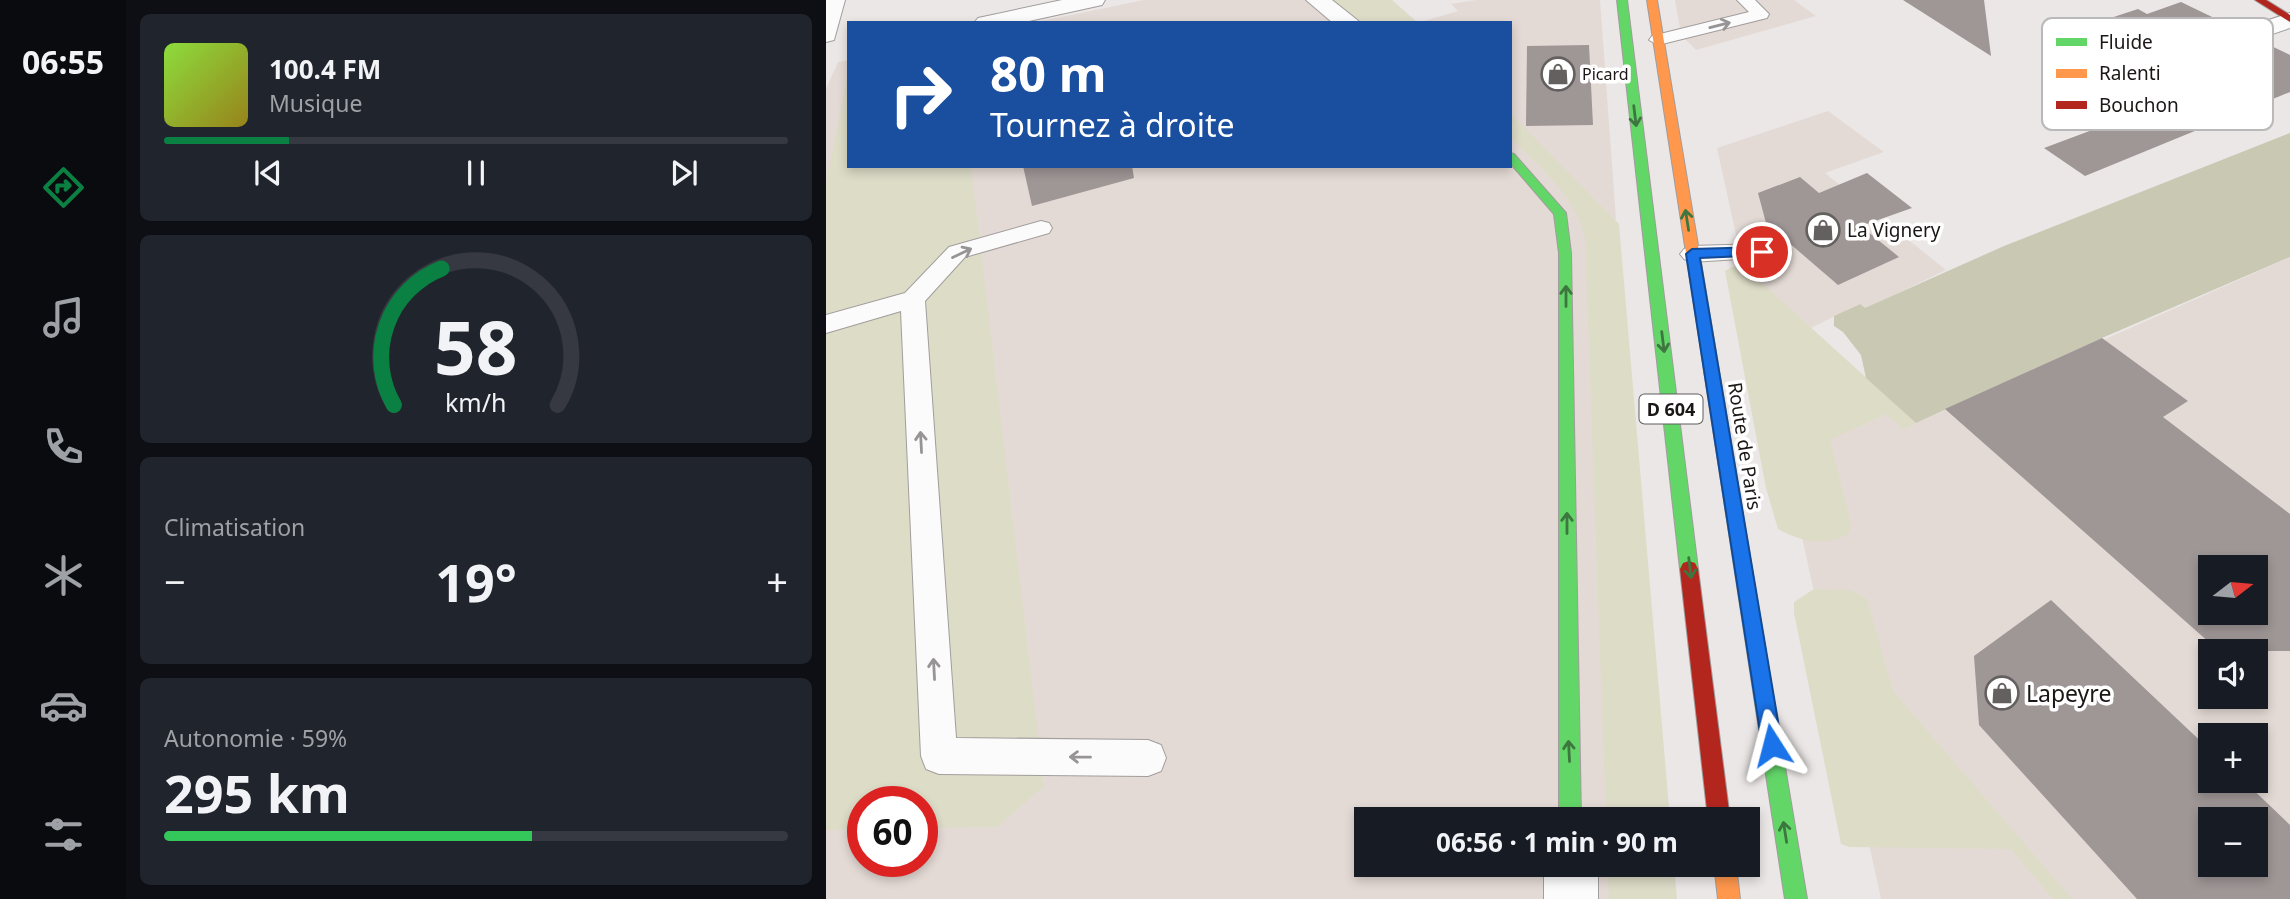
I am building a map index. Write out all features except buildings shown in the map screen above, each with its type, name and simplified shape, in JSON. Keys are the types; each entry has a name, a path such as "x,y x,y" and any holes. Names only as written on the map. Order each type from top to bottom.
{"main road":[{"name":"D 604","path":"1622,0 1718,807"},
{"name":"Route de Paris","path":"1652,0 1796,899"},
{"path":"2260,0 2290,20"},
{"path":"1512,158 1560,213 1565,253 1570,807"},
{"path":"1726,877 1729,899"}],"street":[{"path":"830,48 834,0"},
{"path":"995,21 1094,0"},
{"path":"1317,0 1346,21"},
{"path":"2273,26 2290,20"},
{"path":"1571,877 1571,899"}],"lane":[{"path":"1658,40 1761,14 1745,0"},
{"path":"826,324 913,299 957,252 1041,228"},
{"path":"1692,254 1762,252"},
{"path":"913,299 939,756 1148,758"}],"shaded area":[{"path":"1144,0 1317,0 1346,21 1042,21"},
{"path":"1476,0 1600,0 1616,219 1591,236 1613,807 1354,807 1354,877 1615,877 1616,899 826,899 826,89 838,62 847,60 847,168 1512,168 1512,21 1424,21 1458,11 1451,4"},
{"path":"1675,0 1794,0 1816,16 1696,50 1681,35"},
{"path":"1828,111 1884,152 1825,173 1946,270 1865,309 1859,304 1811,328 1916,423 2290,257 2290,899 1881,899 1717,148"}],"green space":[{"path":"1330,0 1392,0 1416,21 1361,21"},
{"path":"847,78 847,168 971,168 1044,786 997,827 938,828 938,786 847,786 847,829 826,830 826,183"},
{"path":"1512,115 1619,224 1669,807 1606,807 1585,237 1573,208 1555,183 1512,140"},
{"path":"2290,133 2290,257 2102,338 1916,423 1866,378 1861,355 1843,332 1834,326 1834,316 1860,304 1865,308 2004,246"},
{"path":"1732,267 1744,267 1916,423 1903,429 1886,414 1830,440 1851,524 1849,533 1841,538 1813,541 1778,529 1766,488 1725,271"},
{"path":"1814,589 1850,590 1867,599 1893,691 2072,899 2053,899 2011,849 1849,847 1841,844 1794,613 1794,602"},
{"path":"1608,877 1675,877 1677,899 1609,899"}],"traffic: fast":[{"path":"1622,0 1689,569"},
{"path":"1512,158 1560,213 1565,253 1570,807"},
{"path":"1702,311 1796,899"}],"traffic: slow":[{"path":"1652,0 1702,311"},
{"path":"1726,877 1729,899"}],"traffic: jam":[{"path":"2260,0 2290,19"},
{"path":"1689,569 1718,807"}],"place":[{"name":"Picard","path":"1558,74"},
{"name":"La Vignery","path":"1823,230"},
{"name":"Lapeyre","path":"2002,693"}],"route":[{"path":"1762,252 1692,254 1772,745"}]}
